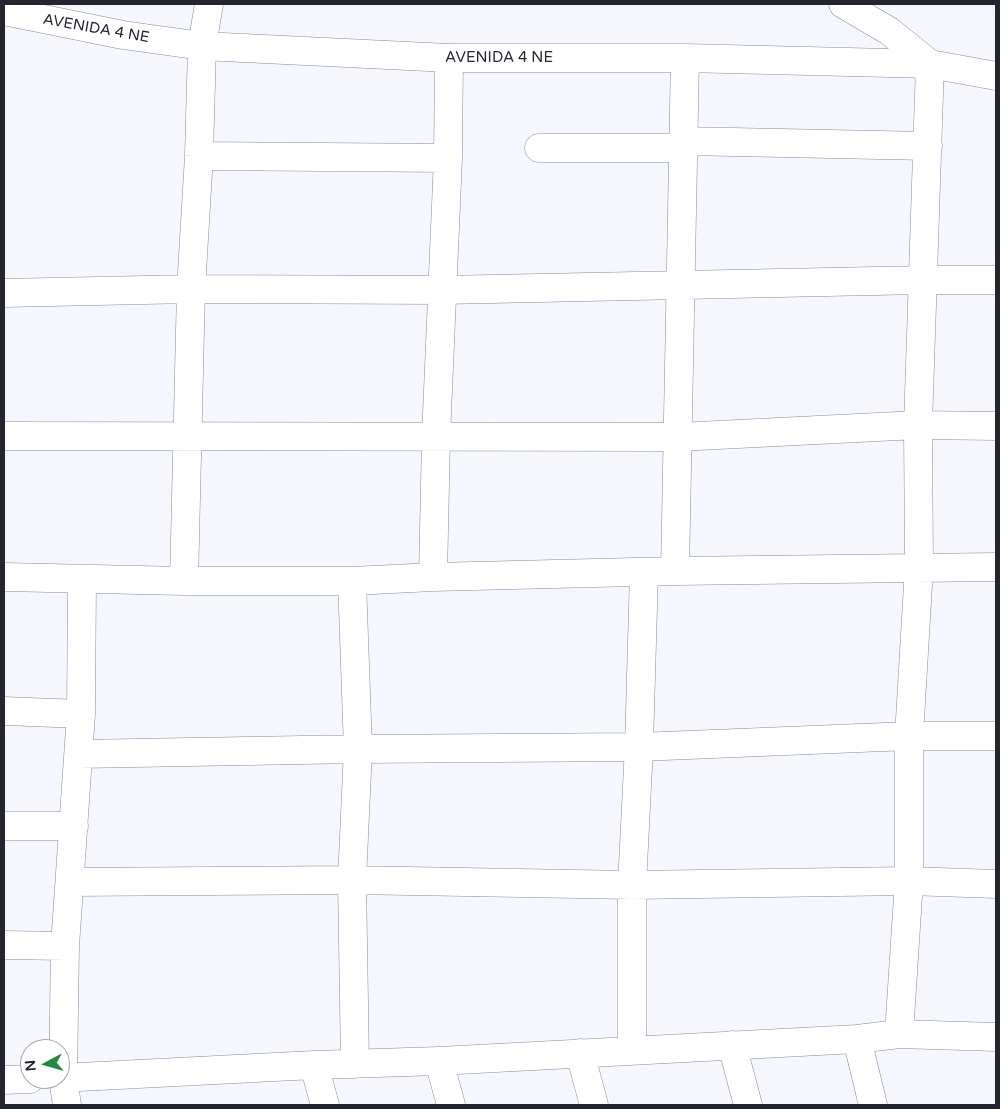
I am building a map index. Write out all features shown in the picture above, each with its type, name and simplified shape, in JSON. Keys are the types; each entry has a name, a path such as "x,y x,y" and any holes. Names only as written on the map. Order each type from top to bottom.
{"street":[{"path":"184,581 191,289 202,46 209,4"},
{"path":"843,4 888,31 930,64 918,425 919,568 910,736 909,881 899,1034"},
{"name":"AVENIDA 4 NE","path":"4,11 123,35 202,46 449,58 685,58 930,64 996,76"},
{"path":"433,577 436,437 448,158 449,58"},
{"path":"675,571 685,58"},
{"path":"539,148 684,145 928,146"},
{"path":"198,156 448,158"},
{"path":"4,293 191,289 443,290 996,280"},
{"path":"4,436 678,437 918,425 996,426"},
{"path":"4,577 184,581 352,581 675,571 996,567"},
{"path":"632,1050 632,885 639,747 644,572"},
{"path":"63,1039 65,946 82,714 82,579"},
{"path":"352,581 358,749 352,880 356,1064"},
{"path":"4,711 82,714"},
{"path":"79,754 358,749 639,747 910,736 996,736"},
{"path":"4,826 74,826"},
{"path":"70,882 352,880 632,885 909,881 996,884"},
{"path":"4,945 65,946"},
{"path":"70,1078 857,1039 899,1034 996,1037"},
{"path":"857,1039 873,1105"},
{"path":"732,1045 748,1105"},
{"path":"580,1053 594,1105"},
{"path":"438,1061 451,1105"},
{"path":"314,1065 326,1105"},
{"path":"4,1080 20,1079"},
{"path":"64,1089 67,1105"}]}
